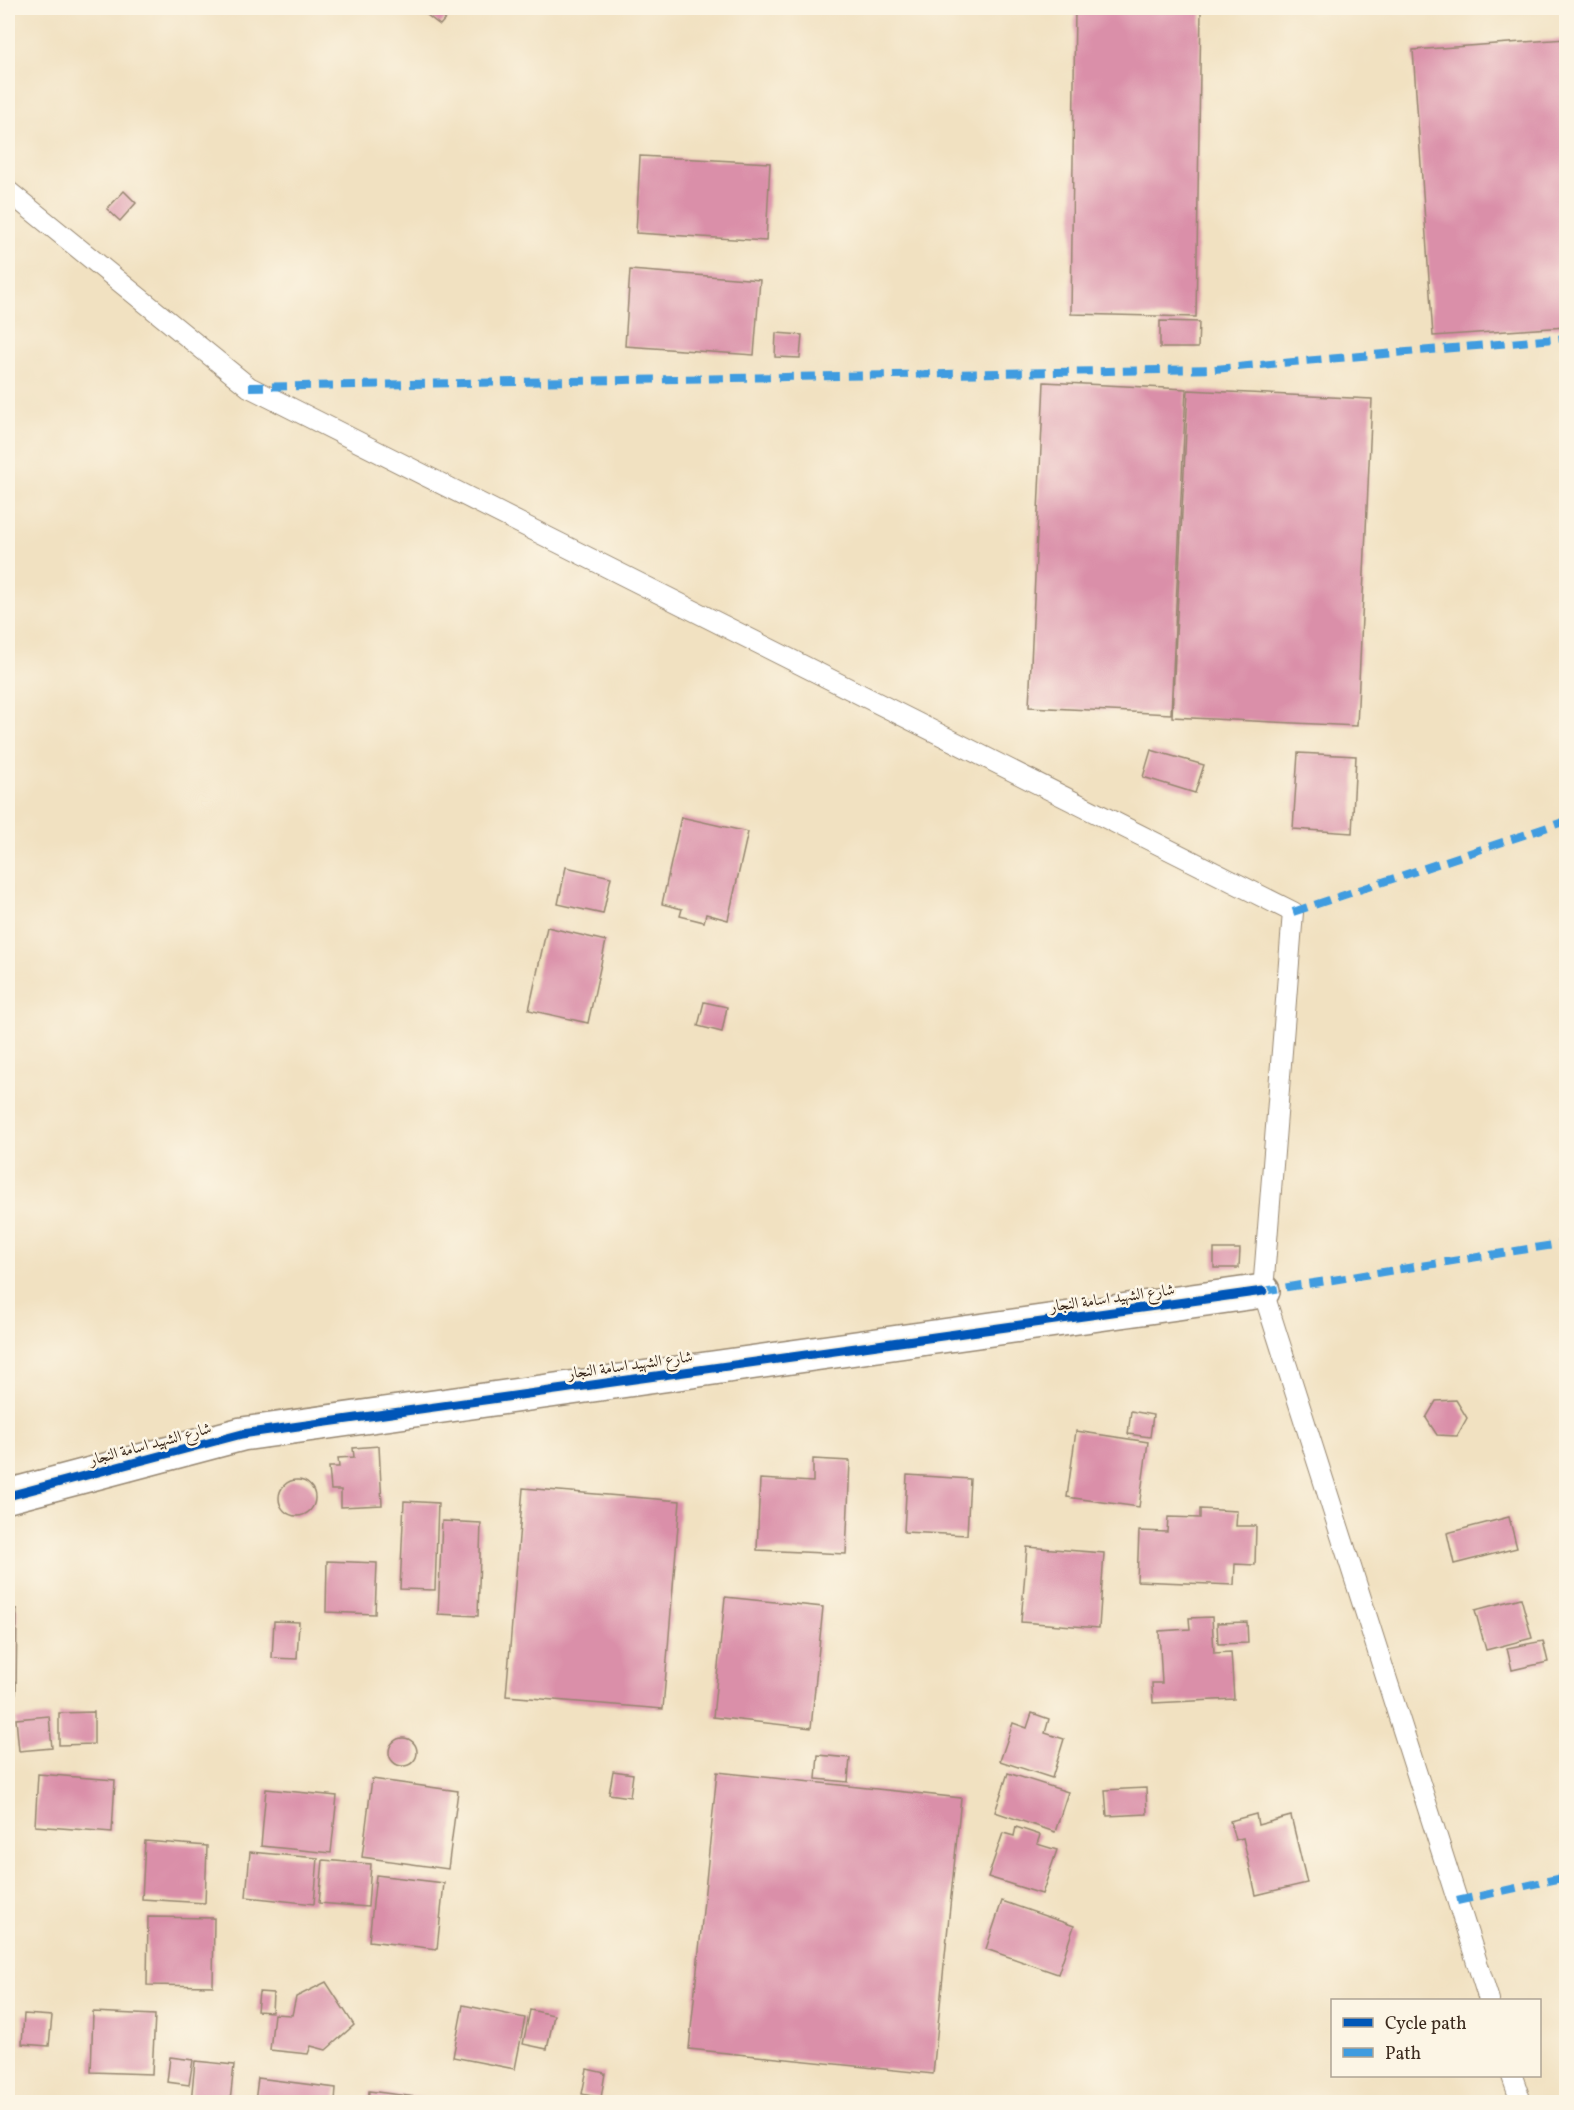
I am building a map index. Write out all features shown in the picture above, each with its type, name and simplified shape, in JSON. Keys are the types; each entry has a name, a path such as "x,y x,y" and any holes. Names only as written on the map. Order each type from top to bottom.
{"street":[{"name":"شارع الشهيد اسامة النجار","path":"8,1496 242,1434 1263,1291"}],"lane":[{"path":"8,191 249,387 1293,912 1263,1291 1488,1999"},
{"path":"1512,2077 1521,2103"}],"building":[{"path":"418,8 455,8 440,25"},
{"path":"1075,8 1201,9 1196,317 1071,314"},
{"path":"1566,39 1566,327 1433,336 1413,50"},
{"path":"640,156 770,163 766,241 636,233"},
{"path":"124,191 136,203 120,221 107,209"},
{"path":"630,270 760,280 754,355 625,346"},
{"path":"1160,321 1199,322 1198,348 1160,348"},
{"path":"776,333 802,335 800,358 775,357"},
{"path":"1044,382 1186,389 1171,714 1029,707"},
{"path":"1188,390 1372,399 1357,726 1172,717"},
{"path":"1151,750 1204,765 1195,793 1143,777"},
{"path":"1298,753 1356,756 1352,833 1293,829"},
{"path":"681,817 748,832 728,920 706,914 704,922 680,916 682,909 662,904"},
{"path":"566,867 611,877 603,914 558,904"},
{"path":"547,927 606,941 588,1023 529,1010"},
{"path":"704,1002 727,1007 722,1032 698,1026"},
{"path":"1214,1249 1240,1249 1239,1268 1214,1268"},
{"path":"1456,1400 1467,1418 1457,1436 1437,1435 1426,1418 1436,1401"},
{"path":"1131,1411 1153,1415 1150,1437 1128,1434"},
{"path":"1076,1431 1148,1442 1139,1507 1067,1497"},
{"path":"379,1446 382,1505 341,1507 341,1490 331,1490 329,1467 339,1467 338,1458 354,1457 353,1448"},
{"path":"813,1459 850,1461 846,1554 757,1550 760,1479 813,1482"},
{"path":"907,1475 970,1479 967,1535 904,1532"},
{"path":"297,1480 310,1485 315,1498 310,1511 297,1516 284,1511 279,1498 284,1485"},
{"path":"523,1488 680,1501 663,1709 506,1696"},
{"path":"404,1501 438,1503 435,1590 400,1589"},
{"path":"1200,1509 1237,1511 1236,1526 1256,1526 1255,1565 1235,1564 1234,1585 1137,1581 1139,1531 1167,1532 1168,1517 1200,1518"},
{"path":"1509,1517 1517,1548 1454,1564 1447,1533"},
{"path":"442,1521 481,1523 478,1616 438,1614"},
{"path":"1027,1547 1104,1553 1099,1628 1021,1622"},
{"path":"327,1561 377,1563 375,1614 326,1612"},
{"path":"725,1597 823,1607 811,1728 713,1717"},
{"path":"1521,1598 1532,1638 1486,1650 1475,1610"},
{"path":"8,1608 17,1609 16,1693 8,1693"},
{"path":"1212,1617 1214,1653 1231,1652 1234,1699 1153,1703 1152,1683 1162,1683 1159,1631 1190,1629 1189,1618"},
{"path":"274,1621 299,1622 297,1659 272,1658"},
{"path":"1247,1622 1248,1643 1218,1644 1217,1623"},
{"path":"1543,1641 1548,1662 1512,1670 1507,1648"},
{"path":"94,1712 94,1744 59,1745 59,1713"},
{"path":"1032,1713 1049,1719 1045,1733 1064,1739 1052,1778 1000,1761 1013,1723 1027,1728"},
{"path":"49,1716 52,1748 19,1751 16,1719"},
{"path":"403,1738 413,1742 417,1752 413,1762 403,1766 393,1762 389,1752 393,1742"},
{"path":"818,1755 850,1758 848,1782 816,1779"},
{"path":"613,1771 633,1774 630,1797 609,1794"},
{"path":"717,1772 961,1798 933,2074 689,2049"},
{"path":"1008,1773 1068,1792 1055,1832 995,1812"},
{"path":"38,1774 115,1780 112,1832 35,1826"},
{"path":"372,1779 458,1791 448,1869 362,1857"},
{"path":"1146,1788 1147,1814 1107,1816 1105,1790"},
{"path":"266,1789 337,1796 331,1853 261,1846"},
{"path":"1256,1814 1258,1825 1291,1816 1307,1883 1256,1895 1243,1838 1235,1840 1230,1821"},
{"path":"1016,1827 1040,1835 1037,1844 1057,1850 1042,1894 988,1877 1003,1833 1014,1836"},
{"path":"145,1841 207,1846 205,1903 142,1899"},
{"path":"250,1852 318,1858 314,1904 246,1897"},
{"path":"323,1860 371,1864 368,1907 319,1903"},
{"path":"376,1875 444,1883 437,1949 369,1941"},
{"path":"1002,1901 1074,1926 1058,1974 986,1949"},
{"path":"148,1917 214,1918 213,1986 147,1985"},
{"path":"326,1982 354,2025 326,2050 311,2046 308,2054 270,2050 274,2014 292,2015 296,1997"},
{"path":"259,1992 273,1993 272,2012 257,2011"},
{"path":"463,2005 525,2018 515,2069 453,2057"},
{"path":"530,2010 554,2015 547,2049 523,2044"},
{"path":"93,2012 155,2015 152,2074 91,2072"},
{"path":"24,2014 52,2016 49,2046 22,2044"},
{"path":"170,2057 193,2060 189,2085 167,2082"},
{"path":"195,2061 234,2065 230,2102 191,2102"},
{"path":"587,2069 605,2073 601,2098 582,2094"},
{"path":"258,2078 336,2088 335,2102 255,2102"},
{"path":"369,2091 423,2098 422,2102 368,2102"}],"marked path":[{"path":"249,387 1214,369 1566,338"},
{"path":"1293,912 1566,821"},
{"path":"1263,1291 1566,1243"},
{"path":"1457,1901 1566,1877"}],"cycle path":[{"path":"8,1496 242,1434 1263,1291"}]}
